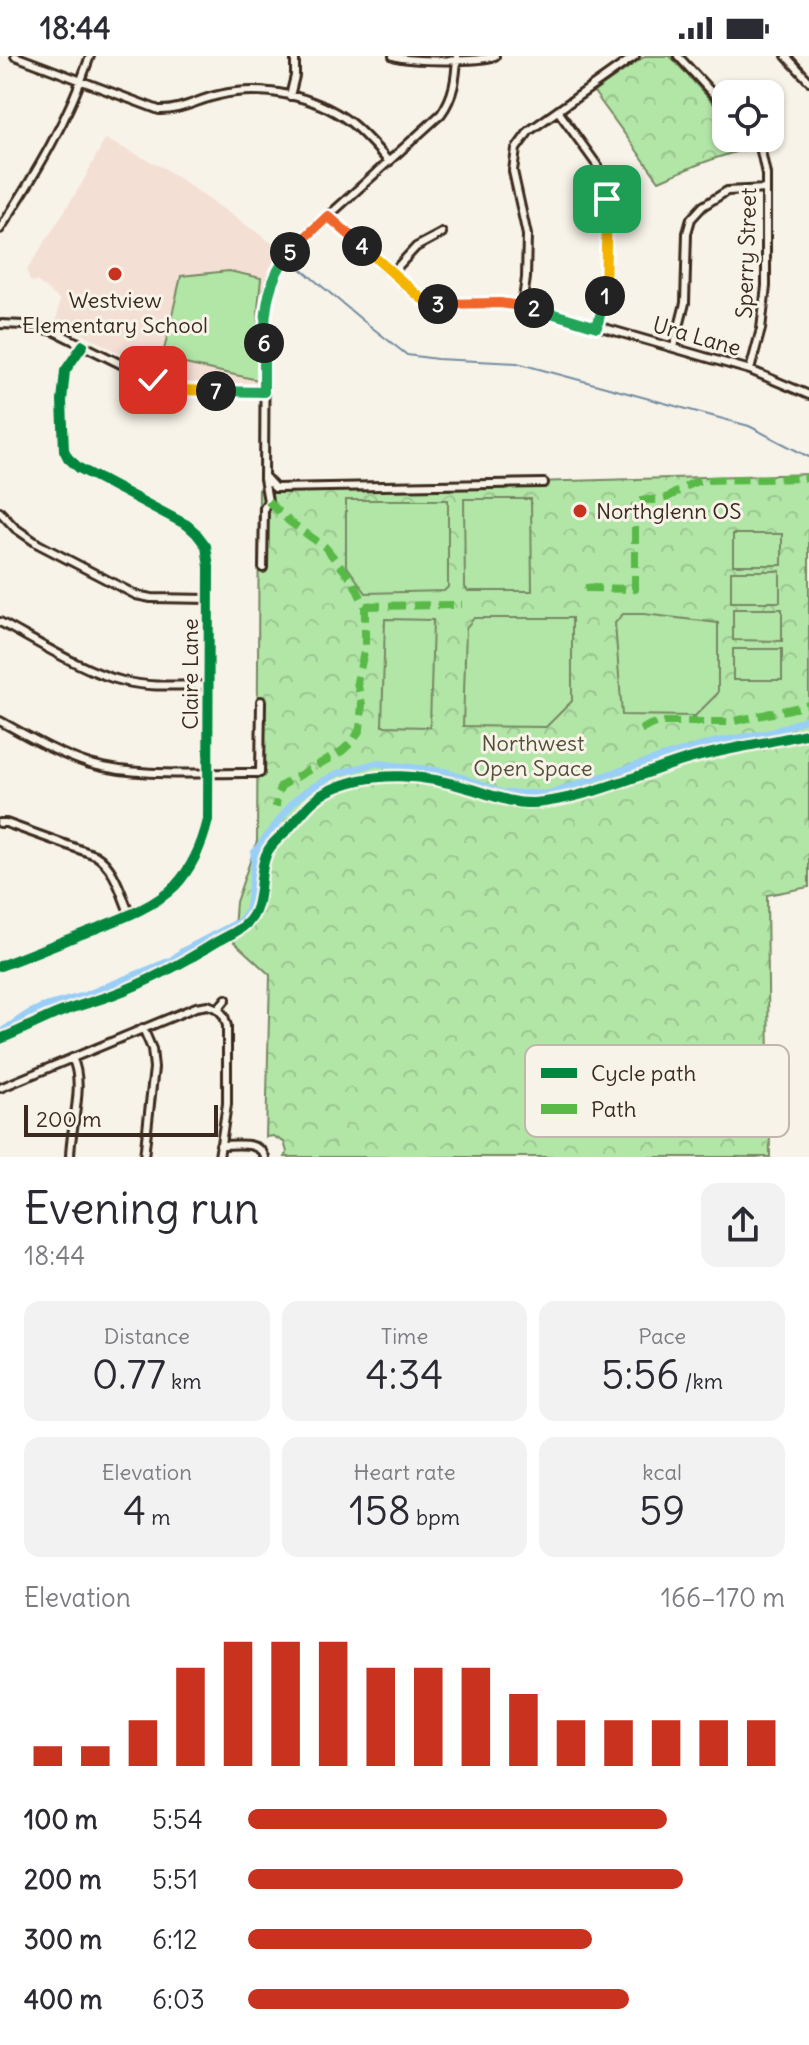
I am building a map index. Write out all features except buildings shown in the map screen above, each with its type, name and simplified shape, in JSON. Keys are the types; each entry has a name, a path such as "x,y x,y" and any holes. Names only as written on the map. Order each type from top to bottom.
{"street":[{"path":"15,56 159,110 176,109 227,93 265,92 290,96 325,107 348,121 389,162"},
{"path":"0,229 49,151 90,56"},
{"path":"290,96 295,76 295,56"},
{"path":"393,56 410,59 482,59 495,56"},
{"path":"522,306 527,235 514,181 516,149 524,136 635,56"},
{"path":"678,56 712,93"},
{"path":"786,56 809,81"},
{"path":"263,568 264,508 268,501 264,476 264,392 265,311 269,290 292,250 445,109 455,86 457,58"},
{"path":"558,111 597,165 607,191 606,286 597,327"},
{"name":"Sperry Street","path":"750,370 765,302 766,189 761,152"},
{"path":"674,347 685,303 687,233 691,219 703,206 727,191 766,189"},
{"name":"Ura Lane","path":"328,216 428,302 522,306 750,370 809,395"},
{"path":"392,273 416,247 442,233"},
{"path":"0,324 40,327 62,335 178,390 264,392"},
{"name":"Claire Lane","path":"0,966 130,915 170,890 191,865 208,820 210,599 206,546 187,525 79,468 68,458 63,445 63,383 68,366 83,345"},
{"path":"264,476 275,488 544,483"},
{"path":"0,512 15,528 38,544 128,592 151,598 210,599"},
{"path":"0,622 111,678 148,685 209,685"},
{"path":"0,721 62,754 111,769 260,773 261,701"},
{"path":"0,823 105,861 130,915"},
{"path":"218,1009 226,999"},
{"path":"0,1088 202,1005 218,1009 227,1026 227,1104 219,1157"},
{"path":"143,1028 152,1049 154,1068 144,1157"},
{"path":"70,1157 78,1082 77,1066 72,1058"},
{"path":"220,1145 255,1145 261,1148 265,1157"}],"shaded area":[{"path":"105,139 164,168 282,250 270,268 258,309 256,383 185,383 165,377 56,323 60,300 38,282 30,281 27,270 81,185"}],"green space":[{"path":"645,56 670,56 712,102 712,152 738,152 659,181 594,92"},
{"path":"229,271 261,278 258,380 162,359 181,276"},
{"name":"Northwest Open Space","path":"809,474 809,887 767,895 769,1045 525,1045 525,1137 770,1137 770,1157 285,1157 284,1142 273,1136 266,1137 270,975 233,941 236,902 257,841 259,490"},
{"path":"464,499 531,499 532,591 468,591 465,587"},
{"path":"346,500 448,500 448,587 444,591 366,593 346,565"},
{"path":"733,534 782,534 782,565 733,565"},
{"path":"731,571 780,571 780,602 731,602"},
{"path":"733,609 782,609 782,641 733,640"},
{"path":"623,614 718,623 718,693 695,716 622,715 615,623"},
{"path":"474,618 572,618 572,701 546,727 463,726 466,628"},
{"path":"385,619 433,620 430,727 382,726"},
{"path":"733,649 782,649 782,680 733,680"}],"waterway":[{"path":"294,263 407,355 517,363 749,426 809,457"},
{"path":"0,1033 43,1007 86,995 172,960 240,921 248,910 254,853 294,801 336,774 376,763 447,772 502,793 546,794 715,742 773,732 809,718"}],"marked path":[{"path":"585,588 635,589 635,500 664,498 703,480 809,478"},
{"path":"268,501 290,522 325,547 353,581 365,606 365,648 357,682 362,704 360,729 342,751 281,786 276,807"},
{"path":"365,606 462,605"},
{"path":"641,730 658,722 730,722 809,705"}],"cycle path":[{"path":"0,966 122,918 166,894 192,863 208,820 209,567 206,546 187,525 79,468 68,458 64,450 62,401 65,371 83,345"},
{"path":"0,1039 61,1012 139,984 243,927 256,909 263,864 270,847 316,799 346,784 401,776 457,785 512,801 553,801 695,757 809,733"}],"place":[{"name":"Westview Elementary School","path":"115,274"},
{"name":"Northglenn OS","path":"580,511"}],"route":[{"path":"153,380 178,390 264,392 265,311 269,290 283,261 328,216 428,302 510,304 535,308 597,327 606,286 607,199"}]}
